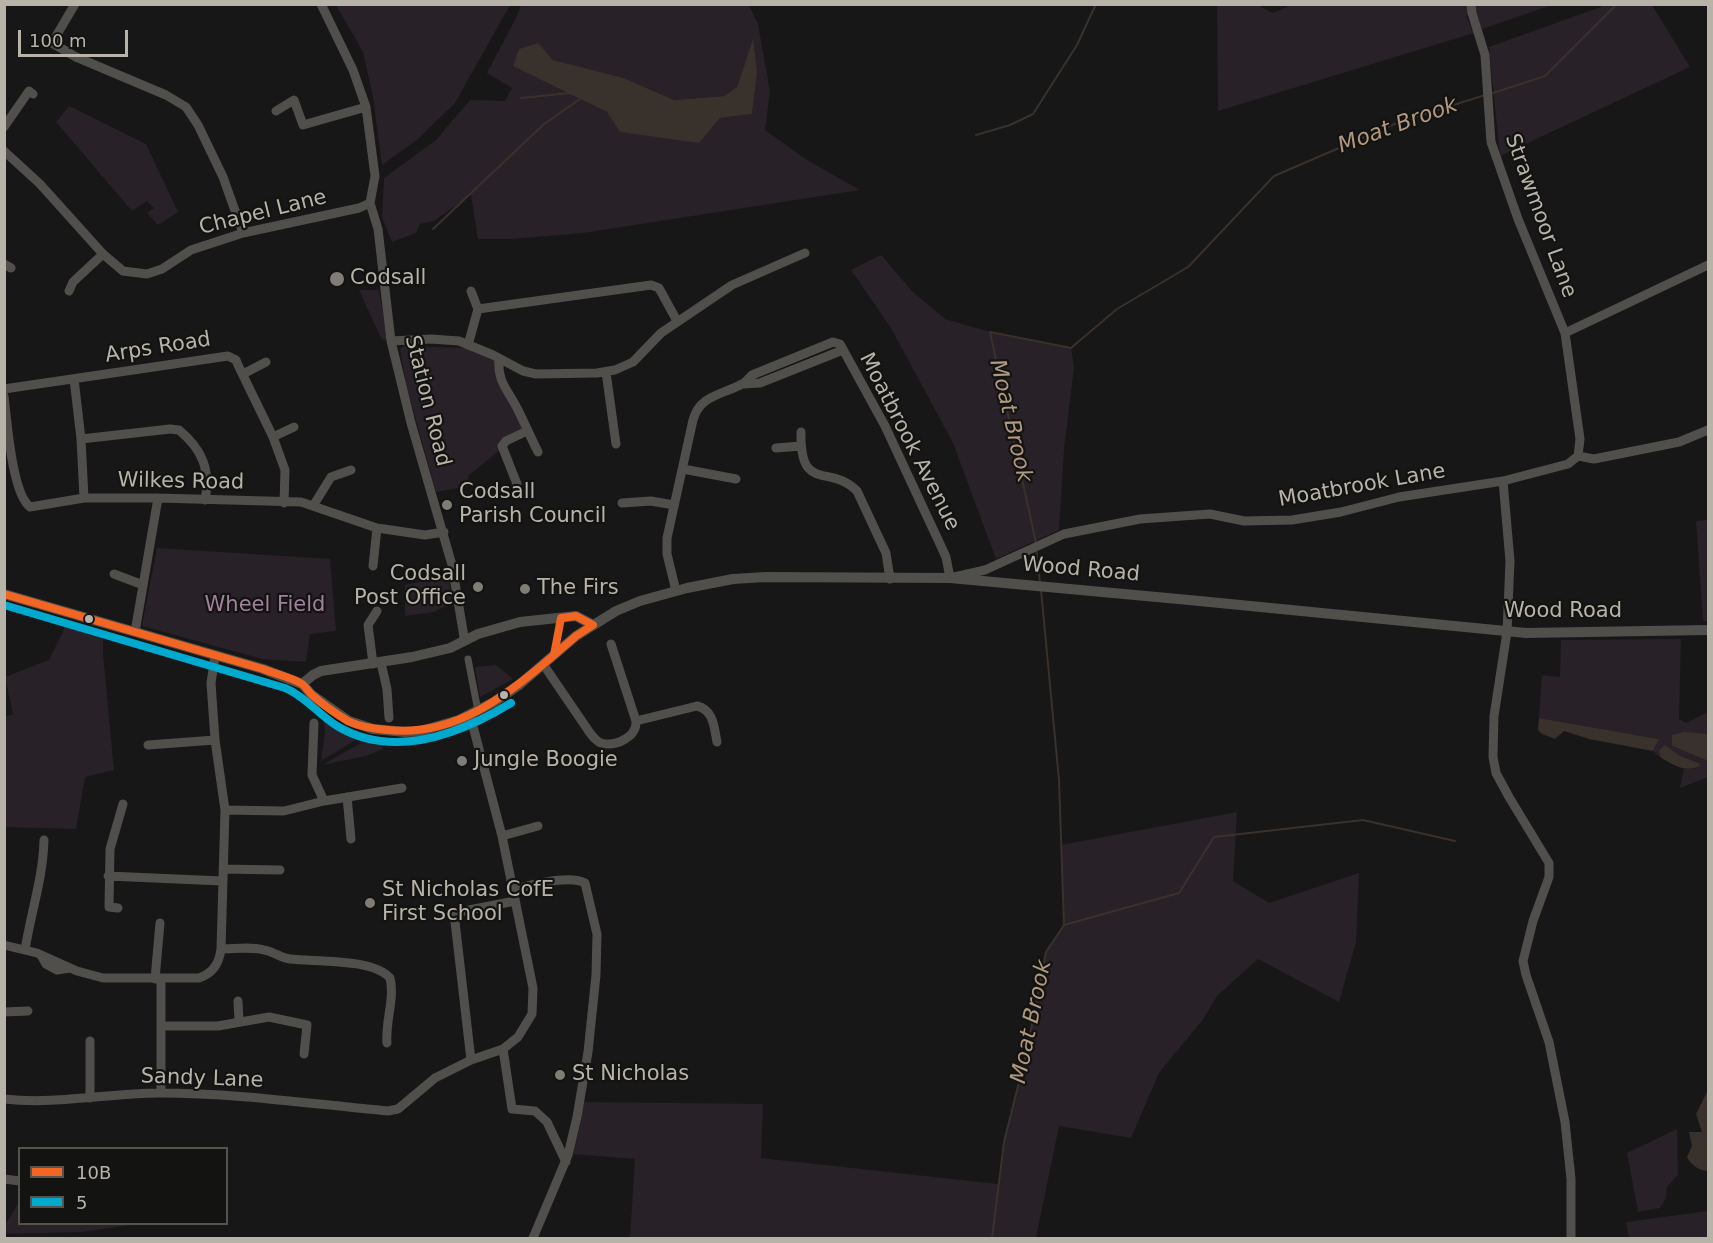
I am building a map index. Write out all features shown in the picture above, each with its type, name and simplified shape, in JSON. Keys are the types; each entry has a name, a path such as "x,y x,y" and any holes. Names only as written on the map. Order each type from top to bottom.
{"street":[{"path":"75,4 52,43 76,57 166,95 186,107 198,125 223,177 243,233"},
{"path":"321,4 353,70 366,107 375,176 370,203"},
{"name":"Strawmoor Lane","path":"1471,9 1485,55 1491,142 1518,219 1565,333 1580,439 1578,456"},
{"path":"4,127 29,91 33,94"},
{"path":"276,111 294,100 303,125 366,107"},
{"name":"Chapel Lane","path":"4,151 40,184 103,254 123,271 147,274 162,269 190,250 243,233 359,208 370,203"},
{"name":"Station Road","path":"370,203 378,229 391,340 411,423 452,565 463,642"},
{"path":"391,340 444,339 468,345 523,371 536,374 606,372 621,369 633,362 652,341 677,321 732,285 805,253"},
{"path":"69,291 73,282 103,254"},
{"path":"1565,333 1708,265"},
{"path":"478,309 651,285 659,288 677,321"},
{"path":"468,345 478,309 471,291"},
{"name":"Moatbrook Avenue","path":"676,591 667,545 693,420 699,407 708,398 743,384 756,373 833,342 838,342 843,350 885,426 946,557 951,578"},
{"name":"Arps Road","path":"4,389 228,356 236,360 273,437 285,470 284,502"},
{"path":"499,358 501,383 517,407 538,452"},
{"path":"243,374 266,362"},
{"path":"606,372 615,444"},
{"path":"74,379 81,439 84,498"},
{"name":"Wilkes Road","path":"4,396 13,462 24,502 34,507 84,498 301,502 377,528 424,535 444,532"},
{"path":"273,437 294,428"},
{"path":"81,439 170,429 179,430 202,457 208,484 205,500"},
{"path":"518,483 502,446 527,430"},
{"path":"1578,456 1594,459 1678,442 1708,430"},
{"path":"801,432 801,446 809,471 850,483 857,491 886,553 890,579"},
{"path":"776,448 801,446"},
{"name":"Moatbrook Lane","path":"951,578 985,570 1064,534 1140,519 1210,514 1244,521 1292,520 1341,512 1399,497 1503,481 1568,464 1578,456"},
{"path":"682,469 736,479"},
{"path":"314,506 331,477 351,470"},
{"path":"1503,481 1510,561 1507,632 1494,716 1493,757 1496,773 1549,863 1549,877 1533,921 1523,961 1549,1042 1565,1122 1571,1179 1571,1239"},
{"path":"135,632 158,498"},
{"path":"622,503 651,501 674,505"},
{"path":"374,566 377,528"},
{"path":"114,574 143,585"},
{"name":"Wood Road","path":"4,594 263,669 302,684 349,721 373,729 405,732 421,731 474,713 506,694 576,636 627,606 676,591 733,579 758,577 951,578 1507,632 1708,630"},
{"path":"376,611 368,625 377,663 387,689 389,717"},
{"path":"302,684 321,671 377,663 450,648 478,633 520,622 576,616 593,625"},
{"path":"543,664 590,733 598,742 610,743 629,737 635,729 636,721 611,644"},
{"path":"4,945 41,955 70,968 103,978 190,978 206,975 218,963 221,949 225,810 215,740 211,683 215,656"},
{"path":"468,659 474,713 502,836 533,988 532,1014 518,1037 503,1049 471,1060 454,913 515,901"},
{"path":"636,721 691,707 703,708 712,719 717,742"},
{"path":"314,723 312,775 324,801"},
{"path":"148,745 215,740"},
{"path":"225,810 284,811 347,796 402,788"},
{"path":"347,796 351,839"},
{"path":"98,907 114,907 108,876 110,849 119,809"},
{"path":"502,836 538,826"},
{"path":"25,950 31,914 41,878 44,840"},
{"path":"223,869 280,870"},
{"path":"108,876 222,881"},
{"path":"513,890 553,882 580,880 585,883 597,934 596,975 588,1052 577,1118 566,1162 533,1239"},
{"path":"160,923 158,979 162,1026 161,1093"},
{"path":"221,949 265,950 287,959 356,964 383,972 390,978 392,988 386,1032 387,1043"},
{"path":"238,1001 239,1021"},
{"path":"4,1012 18,1016 28,1011"},
{"path":"162,1026 218,1026 269,1017 307,1025 304,1054"},
{"path":"90,1041 90,1098"},
{"path":"503,1049 512,1109 535,1111 547,1122 566,1162"},
{"name":"Sandy Lane","path":"4,1099 42,1102 161,1093 273,1099 388,1112 399,1108 435,1078 471,1060"}],"green space":[{"path":"1294,4 1552,5 1482,29 1476,12 1466,16 1474,33 1218,111 1217,5 1257,5 1273,13"},
{"path":"336,5 510,5 455,103 418,139 382,165 373,97 363,52"},
{"path":"521,5 749,5 758,24 770,91 765,130 807,160 860,190 583,233 511,239 478,239 471,195 434,221 420,224 416,233 392,242 382,217 384,178 436,140 470,100 505,101 512,88 487,73","holes":["753,40 752,114 720,118 607,112 562,89 537,43 553,60 624,78 674,100 724,96 737,87"]},
{"path":"1606,5 1652,5 1690,67 1500,156 1489,47"},
{"path":"69,106 146,144 178,212 158,225 147,213 154,208 147,201 132,211 56,122"},
{"path":"881,255 912,291 945,319 990,332 1071,348 1074,367 1064,450 1059,530 996,559 953,443 891,328 851,270"},
{"path":"359,290 379,290 387,337 385,341 380,336"},
{"path":"404,346 467,348 497,362 523,431 468,476 469,486 436,492 406,384 400,349"},
{"path":"1708,520 1708,621 1703,621 1696,521"},
{"name":"Wheel Field","path":"157,548 330,559 336,631 310,634 306,662 262,659 142,626"},
{"path":"437,578 439,581 449,579 452,603 434,612 405,616 405,585"},
{"path":"66,625 103,633 114,770 85,777 76,829 5,827 5,717 13,714 5,677 49,660"},
{"path":"1681,639 1679,719 1686,723 1708,712 1708,734 1672,746 1708,761 1708,777 1680,788 1684,769 1697,768 1699,763 1680,756 1665,745 1659,750 1660,757 1653,751 1659,739 1539,718 1542,675 1560,677 1561,640"},
{"path":"496,665 513,679 480,697 475,667"},
{"path":"323,716 362,736 321,761 325,733"},
{"path":"368,739 378,742 383,749 366,756 322,765"},
{"path":"1237,812 1233,881 1269,903 1359,873 1356,942 1339,1002 1258,959 1217,996 1204,1018 1159,1073 1131,1138 1059,1126 1036,1238 630,1238 635,1159 573,1154 583,1102 763,1104 761,1158 998,1184 1004,1142 1027,1050 1046,952 1064,925 1061,845"},
{"path":"1677,1129 1678,1175 1667,1187 1666,1198 1660,1208 1638,1212 1627,1153"},
{"path":"18,1204 18,1225 130,1225 82,1232 5,1234 5,1225"},
{"path":"1708,1211 1708,1238 1629,1238 1626,1222"}],"shaded area":[{"path":"753,39 757,72 752,114 720,118 699,143 620,132 607,112 513,66 519,49 538,43 553,60 624,78 674,100 724,96 737,87"},
{"path":"1539,718 1659,739 1653,751 1589,739 1564,731 1555,739 1538,730"},
{"path":"1684,732 1708,734 1708,761 1672,746 1672,735"},
{"path":"1665,745 1680,756 1699,763 1700,766 1684,768 1660,757 1659,750"},
{"path":"1708,1090 1708,1171 1696,1167 1687,1157 1692,1146 1689,1132 1702,1132 1696,1114"}],"waterway":[{"path":"976,135 1010,125 1033,114 1077,45 1096,4"},
{"name":"Moat Brook","path":"1490,94 1545,76 1617,4"},
{"path":"521,98 570,93"},
{"name":"Moat Brook","path":"1036,543 990,332 1071,348 1117,309 1188,267 1274,176 1397,123 1485,95"},
{"path":"433,229 544,124 580,99"},
{"name":"Moat Brook","path":"1036,549 1040,582"},
{"name":"Moat Brook","path":"992,1238 1004,1142 1027,1050 1046,952 1064,925 1059,780 1041,590"},
{"path":"1064,925 1179,893 1214,837 1363,820 1455,841"}],"transit line":[{"name":"10B","path":"4,594 288,677 302,684 319,701 348,721 378,729 412,730 435,727 457,720 498,699 554,655"},
{"name":"5","path":"4,605 285,688 299,696 337,726 359,736 381,741 404,742 449,733 511,703"},
{"name":"10B","path":"576,616 593,625 554,655 561,618 576,616"}],"place":[{"name":"Codsall","path":"337,279"},
{"name":"Codsall Parish Council","path":"447,505"},
{"name":"Codsall Post Office","path":"478,587"},
{"name":"The Firs","path":"525,589"},
{"name":"Jungle Boogie","path":"462,761"},
{"name":"St Nicholas CofE First School","path":"370,903"},
{"name":"St Nicholas","path":"560,1075"}]}
